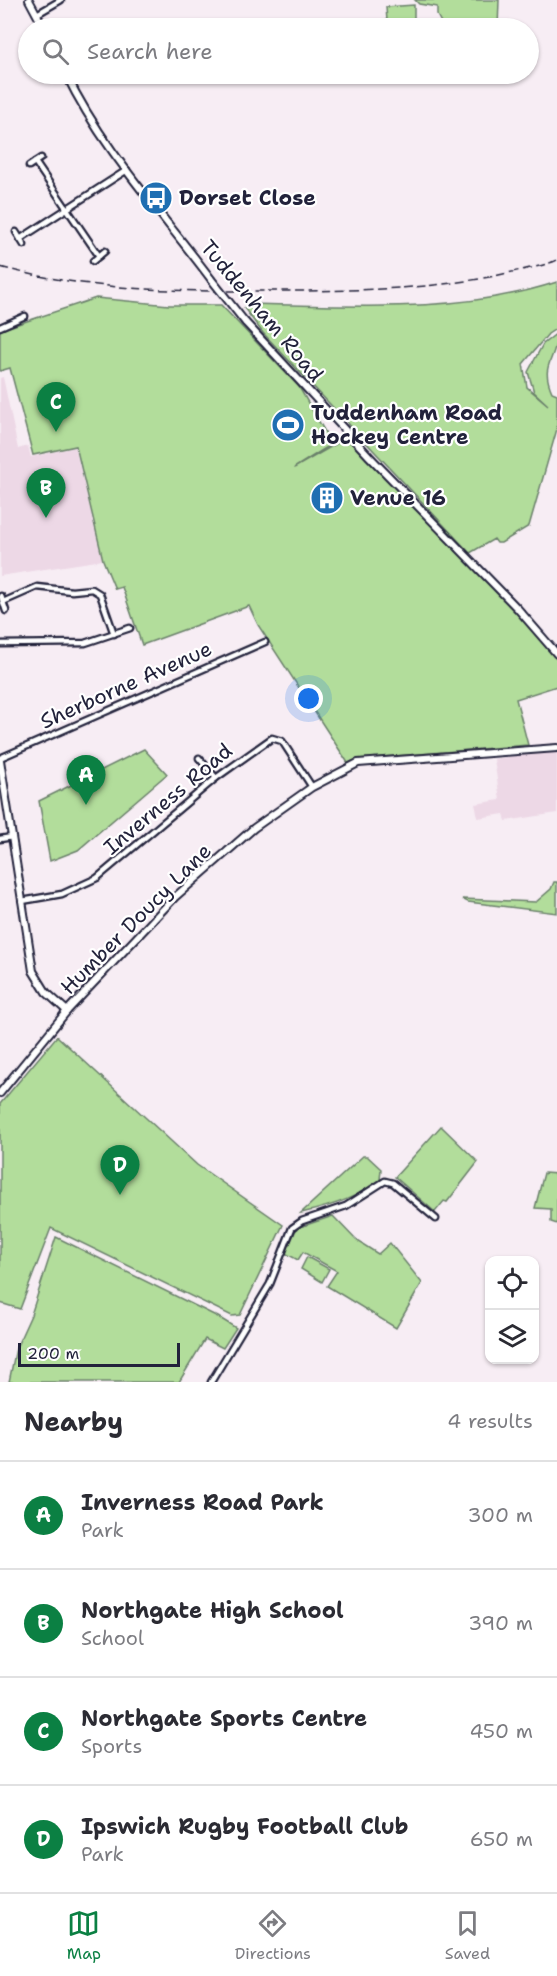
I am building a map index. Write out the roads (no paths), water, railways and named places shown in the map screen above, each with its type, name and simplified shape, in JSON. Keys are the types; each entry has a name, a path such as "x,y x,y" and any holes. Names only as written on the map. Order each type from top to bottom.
{"street":[{"path":"29,0 39,18"},
{"path":"37,14 61,0"},
{"name":"Tuddenham Road","path":"72,84 93,122 127,170 245,322 370,457 518,609 557,654"},
{"path":"29,166 41,158"},
{"path":"35,162 99,256"},
{"path":"20,239 127,170"},
{"path":"16,232 24,245"},
{"path":"93,261 105,251"},
{"path":"0,327 25,316"},
{"path":"3,602 40,587 72,591 92,589 100,594 114,634"},
{"path":"0,596 6,611"},
{"path":"0,644 79,644 130,628"},
{"name":"Sherborne Avenue","path":"0,759 265,642"},
{"name":"Inverness Road","path":"22,901 62,894 97,878 216,778 270,740 278,738 282,741 312,787"},
{"name":"Humber Doucy Lane","path":"0,1093 67,1011 175,897 254,828 312,787 358,763 557,748"},
{"path":"199,758 216,778"},
{"path":"0,759 2,784 33,971 46,992 67,1011"},
{"path":"0,839 12,837"},
{"path":"211,1382 270,1284 292,1228 302,1221 346,1206 385,1181 393,1183 436,1219"}],"railway":[{"path":"0,267 76,282 149,289 300,291 378,289 456,282 533,268 557,260"}],"place":[{"name":"Dorset Close","path":"156,198"},
{"name":"Tuddenham Road Hockey Centre","path":"288,425"},
{"name":"Northgate Sports Centre","path":"56,432"},
{"name":"Venue 16","path":"327,498"},
{"name":"Northgate High School","path":"46,518"},
{"name":"Inverness Road Park","path":"86,805"},
{"name":"Ipswich Rugby Football Club","path":"120,1195"}]}
